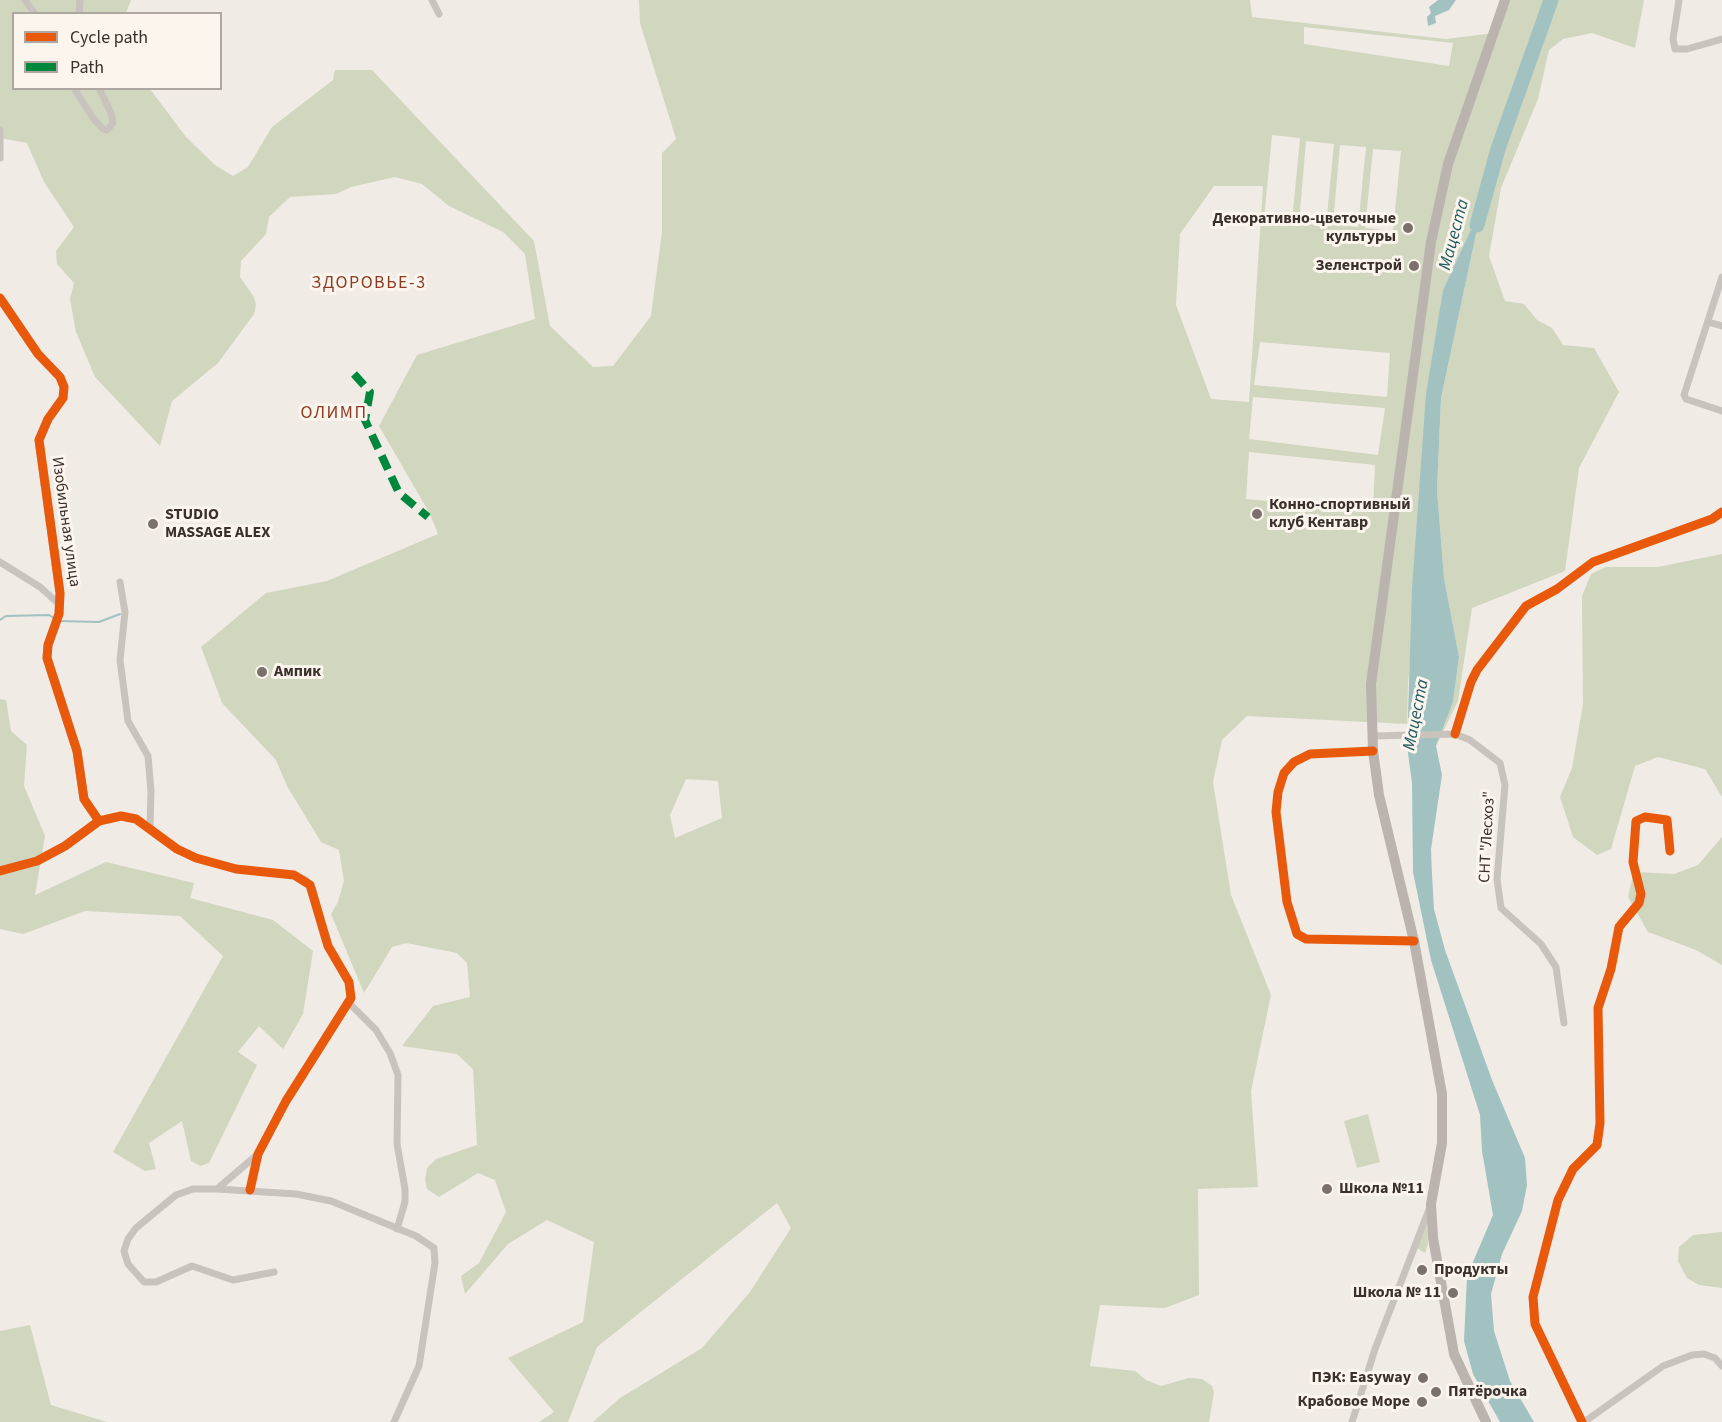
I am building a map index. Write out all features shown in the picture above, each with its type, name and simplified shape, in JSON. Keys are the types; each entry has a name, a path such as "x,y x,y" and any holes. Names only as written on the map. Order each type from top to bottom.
{"main road":[{"path":"1486,1422 1454,1354 1433,1238 1431,1204 1440,1163 1443,1120 1440,1085 1414,941 1384,823 1372,736 1374,660 1431,242 1448,164 1505,0"}],"street":[{"path":"432,0 439,14"},
{"path":"1678,0 1673,39 1675,49 1687,49 1722,39"},
{"path":"75,90 93,118 103,129 107,130 113,123 111,113 100,90"},
{"path":"0,130 2,148 0,158"},
{"path":"1722,277 1684,395 1686,399 1722,411"},
{"path":"0,298 38,354 60,377 64,387 63,398"},
{"path":"1708,322 1722,326"},
{"name":"Изобильная улица","path":"63,398 48,419 39,440 57,560 60,605 58,622 48,645 49,669 74,740 84,799 99,821"},
{"path":"1372,736 1451,734 1470,682 1498,640 1526,606 1557,589 1593,562 1712,519 1722,512"},
{"path":"0,562 40,587 60,605"},
{"path":"120,582 125,612 120,660 128,721 148,756 151,791 150,828"},
{"name":"СНТ \"Лесхоз\"","path":"1451,734 1470,740 1500,764 1504,785 1498,868 1501,908 1541,944 1556,967 1564,1023"},
{"path":"1373,751 1310,754 1294,762 1284,773 1278,792 1276,812 1287,902 1297,934 1305,939 1414,941"},
{"path":"0,871 37,861 65,846 99,821 114,817 129,817 150,828 177,849 196,858 236,868 294,875 306,880 313,890 328,946 349,982 350,1004 286,1101 258,1155 250,1190"},
{"path":"1670,851 1667,820 1645,817 1636,821 1633,862 1641,894 1639,903 1617,934 1611,969 1598,1008 1600,1123 1597,1145 1573,1169 1558,1200 1540,1261 1532,1310 1535,1324 1583,1422 1663,1366 1692,1355 1704,1354 1715,1358 1722,1366"},
{"path":"350,1004 376,1030 390,1053 398,1075 397,1144 405,1202 396,1229"},
{"path":"217,1189 258,1155"},
{"path":"274,1272 233,1280 192,1266 150,1282 144,1281 128,1264 125,1244 147,1218 181,1192 217,1189 296,1194 331,1201 428,1243 434,1248 435,1263 419,1366 394,1422"},
{"path":"1353,1422 1375,1349 1431,1204"}],"green space":[{"path":"0,0 131,0 126,12 12,12 12,90 151,90 186,137 215,165 233,176 248,167 272,127 333,80 335,70 372,70 534,241 550,326 593,367 613,366 651,316 662,231 662,153 676,139 640,23 639,0 1250,0 1252,17 1446,39 1494,33 1508,0 1644,0 1635,48 1592,33 1563,39 1549,50 1538,99 1501,188 1489,256 1505,301 1524,304 1537,320 1552,328 1563,345 1594,348 1619,392 1579,468 1565,571 1472,608 1458,701 1436,746 1453,702 1459,657 1444,578 1437,490 1441,398 1481,210 1443,290 1408,684 1407,724 1247,716 1222,740 1213,782 1231,895 1271,995 1251,1091 1258,1187 1198,1189 1199,1295 1165,1308 1100,1305 1090,1366 1135,1371 1146,1380 1161,1386 1189,1378 1202,1379 1212,1386 1214,1392 1209,1422 593,1422 620,1398 702,1348 750,1292 791,1228 777,1203 597,1347 568,1422 539,1422 554,1412 508,1358 583,1322 594,1242 547,1220 508,1244 465,1294 461,1276 479,1263 506,1212 495,1180 478,1173 439,1197 427,1189 425,1179 427,1168 436,1159 477,1145 473,1069 457,1054 402,1046 433,1006 470,997 467,963 457,953 406,943 392,947 364,993 331,914 338,902 344,881 339,850 321,842 287,786 276,760 222,703 201,647 266,593 327,581 438,534 430,514 379,426 417,355 535,319 525,254 503,232 449,206 422,184 395,177 351,187 336,194 290,197 269,217 266,234 241,261 240,277 254,297 256,305 254,314 218,363 172,401 160,446 95,377 76,332 70,299 74,283 57,264 56,251 74,227 44,182 27,143 0,138","holes":["1304,27 1453,43 1449,66 1304,44","1272,135 1300,138 1292,222 1264,219","1306,141 1334,144 1326,226 1299,223","1340,145 1366,147 1358,227 1333,224","1373,149 1401,151 1393,231 1365,228","1214,186 1263,186 1249,402 1211,399 1176,305 1180,234","1260,342 1390,353 1387,397 1254,385","1253,397 1385,408 1378,455 1249,439","1249,452 1375,465 1373,510 1246,499","686,779 718,781 722,818 675,838 670,815"]},
{"path":"1722,554 1722,797 1705,769 1658,757 1635,766 1611,849 1597,855 1573,837 1560,797 1572,768 1583,704 1582,596 1591,574 1606,567 1658,567"},
{"path":"0,699 6,700 11,731 27,745 24,786 45,836 35,895 106,862 194,883 190,898 273,920 313,951 303,1014 283,1049 259,1026 238,1052 257,1065 209,1163 200,1166 191,1161 182,1121 149,1143 156,1169 145,1171 113,1152 223,956 180,916 85,911 23,934 0,929"},
{"path":"1722,837 1722,965 1696,950 1648,932 1628,897 1634,872 1674,874 1698,865"},
{"path":"1368,1114 1380,1162 1357,1168 1344,1121"},
{"path":"1427,1225 1428,1244 1425,1253 1417,1248"},
{"path":"1722,1232 1722,1288 1699,1285 1687,1278 1678,1261 1679,1247 1693,1235"},
{"path":"30,1325 51,1405 107,1422 0,1422 0,1331"}],"water":[{"path":"1438,0 1456,0 1449,10 1435,16 1436,23 1428,26 1427,17 1431,13 1429,7"},
{"path":"1482,206 1441,398 1437,490 1444,578 1459,657 1453,702 1436,746 1442,775 1431,849 1432,875 1434,909 1445,950 1492,1080 1525,1158 1527,1185 1522,1211 1502,1254 1491,1294 1494,1331 1510,1381 1534,1422 1500,1422 1473,1374 1464,1341 1467,1276 1493,1215 1482,1151 1480,1115 1431,960 1413,872 1412,783 1407,746 1412,589 1426,394 1443,290"}],"waterway":[{"name":"Мацеста","path":"1477,225 1498,149 1551,0"},
{"path":"59,621 99,622 120,614"},
{"path":"0,620 6,616 49,615 54,618"}],"marked path":[{"path":"354,374 370,392 365,420 399,493 428,517"}],"cycle path":[{"path":"0,298 38,354 60,377 64,387 63,398 48,419 39,440 60,593 59,614 48,645 47,658 77,751 84,799 99,821"},
{"path":"1455,734 1477,670 1526,606 1557,589 1593,562 1712,519 1722,512"},
{"path":"1373,751 1310,754 1294,762 1284,773 1278,792 1276,812 1287,902 1297,934 1306,939 1414,941"},
{"path":"0,871 37,861 65,846 99,821 121,816 136,819 177,849 196,858 236,869 294,875 310,885 328,946 349,982 351,998 286,1101 258,1154 250,1190"},
{"path":"1582,1422 1535,1324 1533,1297 1558,1200 1573,1169 1597,1145 1600,1123 1598,1008 1611,969 1619,927 1639,903 1641,894 1633,862 1636,821 1645,817 1667,820 1670,851"}],"place":[{"name":"Декоративно-цветочные культуры","path":"1408,228"},
{"name":"Зеленстрой","path":"1414,266"},
{"name":"Конно-спортивный клуб Кентавр","path":"1257,514"},
{"name":"STUDIO MASSAGE ALEX","path":"153,524"},
{"name":"Ампик","path":"262,672"},
{"name":"Школа №11","path":"1327,1189"},
{"name":"Продукты","path":"1422,1270"},
{"name":"Школа № 11","path":"1453,1293"},
{"name":"ПЭК: Easyway","path":"1423,1378"},
{"name":"Пятёрочка","path":"1436,1392"},
{"name":"Крабовое Море","path":"1422,1402"}],"district":[{"name":"ЗДОРОВЬЕ-3","path":"369,284"},
{"name":"ОЛИМП","path":"334,414"}]}
